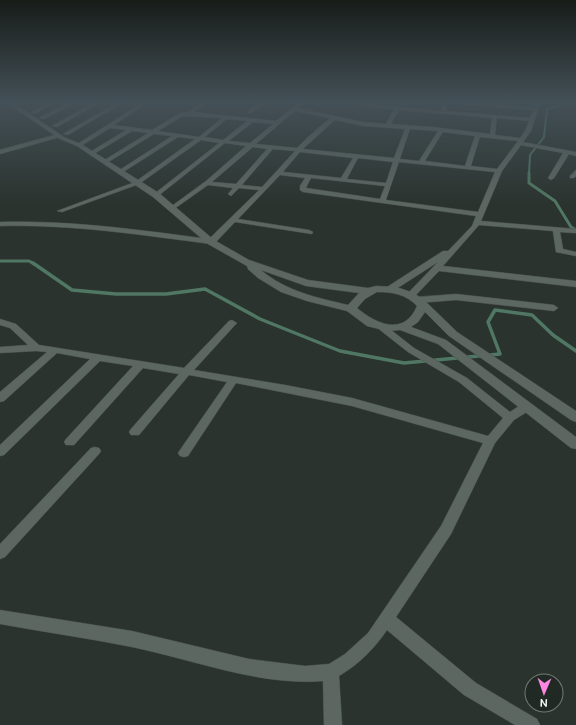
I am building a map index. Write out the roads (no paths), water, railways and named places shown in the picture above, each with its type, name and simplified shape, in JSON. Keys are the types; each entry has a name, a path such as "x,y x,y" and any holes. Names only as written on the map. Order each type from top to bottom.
{"street":[{"path":"0,152 55,137"},
{"path":"60,137 76,143 88,137"},
{"path":"69,137 76,143 156,195 211,242 246,262 306,283 343,289 368,291 390,289 415,298 456,297 554,308"},
{"path":"92,153 117,137"},
{"path":"105,162 143,137"},
{"path":"120,172 174,137"},
{"path":"192,137 272,148 499,171"},
{"path":"156,195 231,137"},
{"path":"172,208 206,183 259,137"},
{"path":"211,242 264,189 312,137"},
{"path":"383,200 404,137"},
{"path":"421,163 437,137"},
{"path":"467,168 477,137"},
{"path":"492,137 576,154"},
{"path":"415,298 438,268 461,244 477,223 499,171 523,137"},
{"path":"60,211 137,183 201,138"},
{"path":"231,194 272,148"},
{"path":"551,178 567,152"},
{"path":"343,180 356,157"},
{"path":"572,178 576,172"},
{"path":"279,173 389,184"},
{"path":"309,177 303,186 303,190 383,200 481,215"},
{"path":"206,183 264,189"},
{"path":"233,220 309,232"},
{"path":"0,224 26,223 75,225 211,242"},
{"path":"477,223 574,231"},
{"path":"556,230 559,250 576,254"},
{"path":"390,289 461,244"},
{"path":"246,262 266,280 278,287 306,298 351,309 371,324 383,328 402,328 442,342 576,444"},
{"path":"438,268 576,284"},
{"path":"351,309 359,298 368,291"},
{"path":"402,328 412,322 421,311 422,306 415,298"},
{"path":"415,298 453,334 498,366 576,417"},
{"path":"0,322 14,326 36,348"},
{"path":"135,432 188,372 204,351 232,322"},
{"path":"383,328 411,350 463,380 510,417"},
{"path":"3,352 36,348 55,350 233,380 352,402 490,441"},
{"path":"0,398 55,350"},
{"path":"0,452 98,357"},
{"path":"70,442 141,364"},
{"path":"184,453 233,380"},
{"path":"0,617 132,639 249,667 305,674 331,672 351,660 373,638 446,530 490,441 510,417 526,407"},
{"path":"0,553 95,451"},
{"path":"386,618 470,689 531,725"},
{"path":"331,672 333,725"}],"waterway":[{"path":"529,174 530,155 544,137"},
{"path":"529,174 529,183 555,201 571,227 576,230"},
{"path":"0,261 29,261 34,264"},
{"path":"33,263 72,290 116,294 166,294 205,289 260,319 340,351 404,363 500,354 488,322 495,310 532,315 553,335 576,351"}]}
